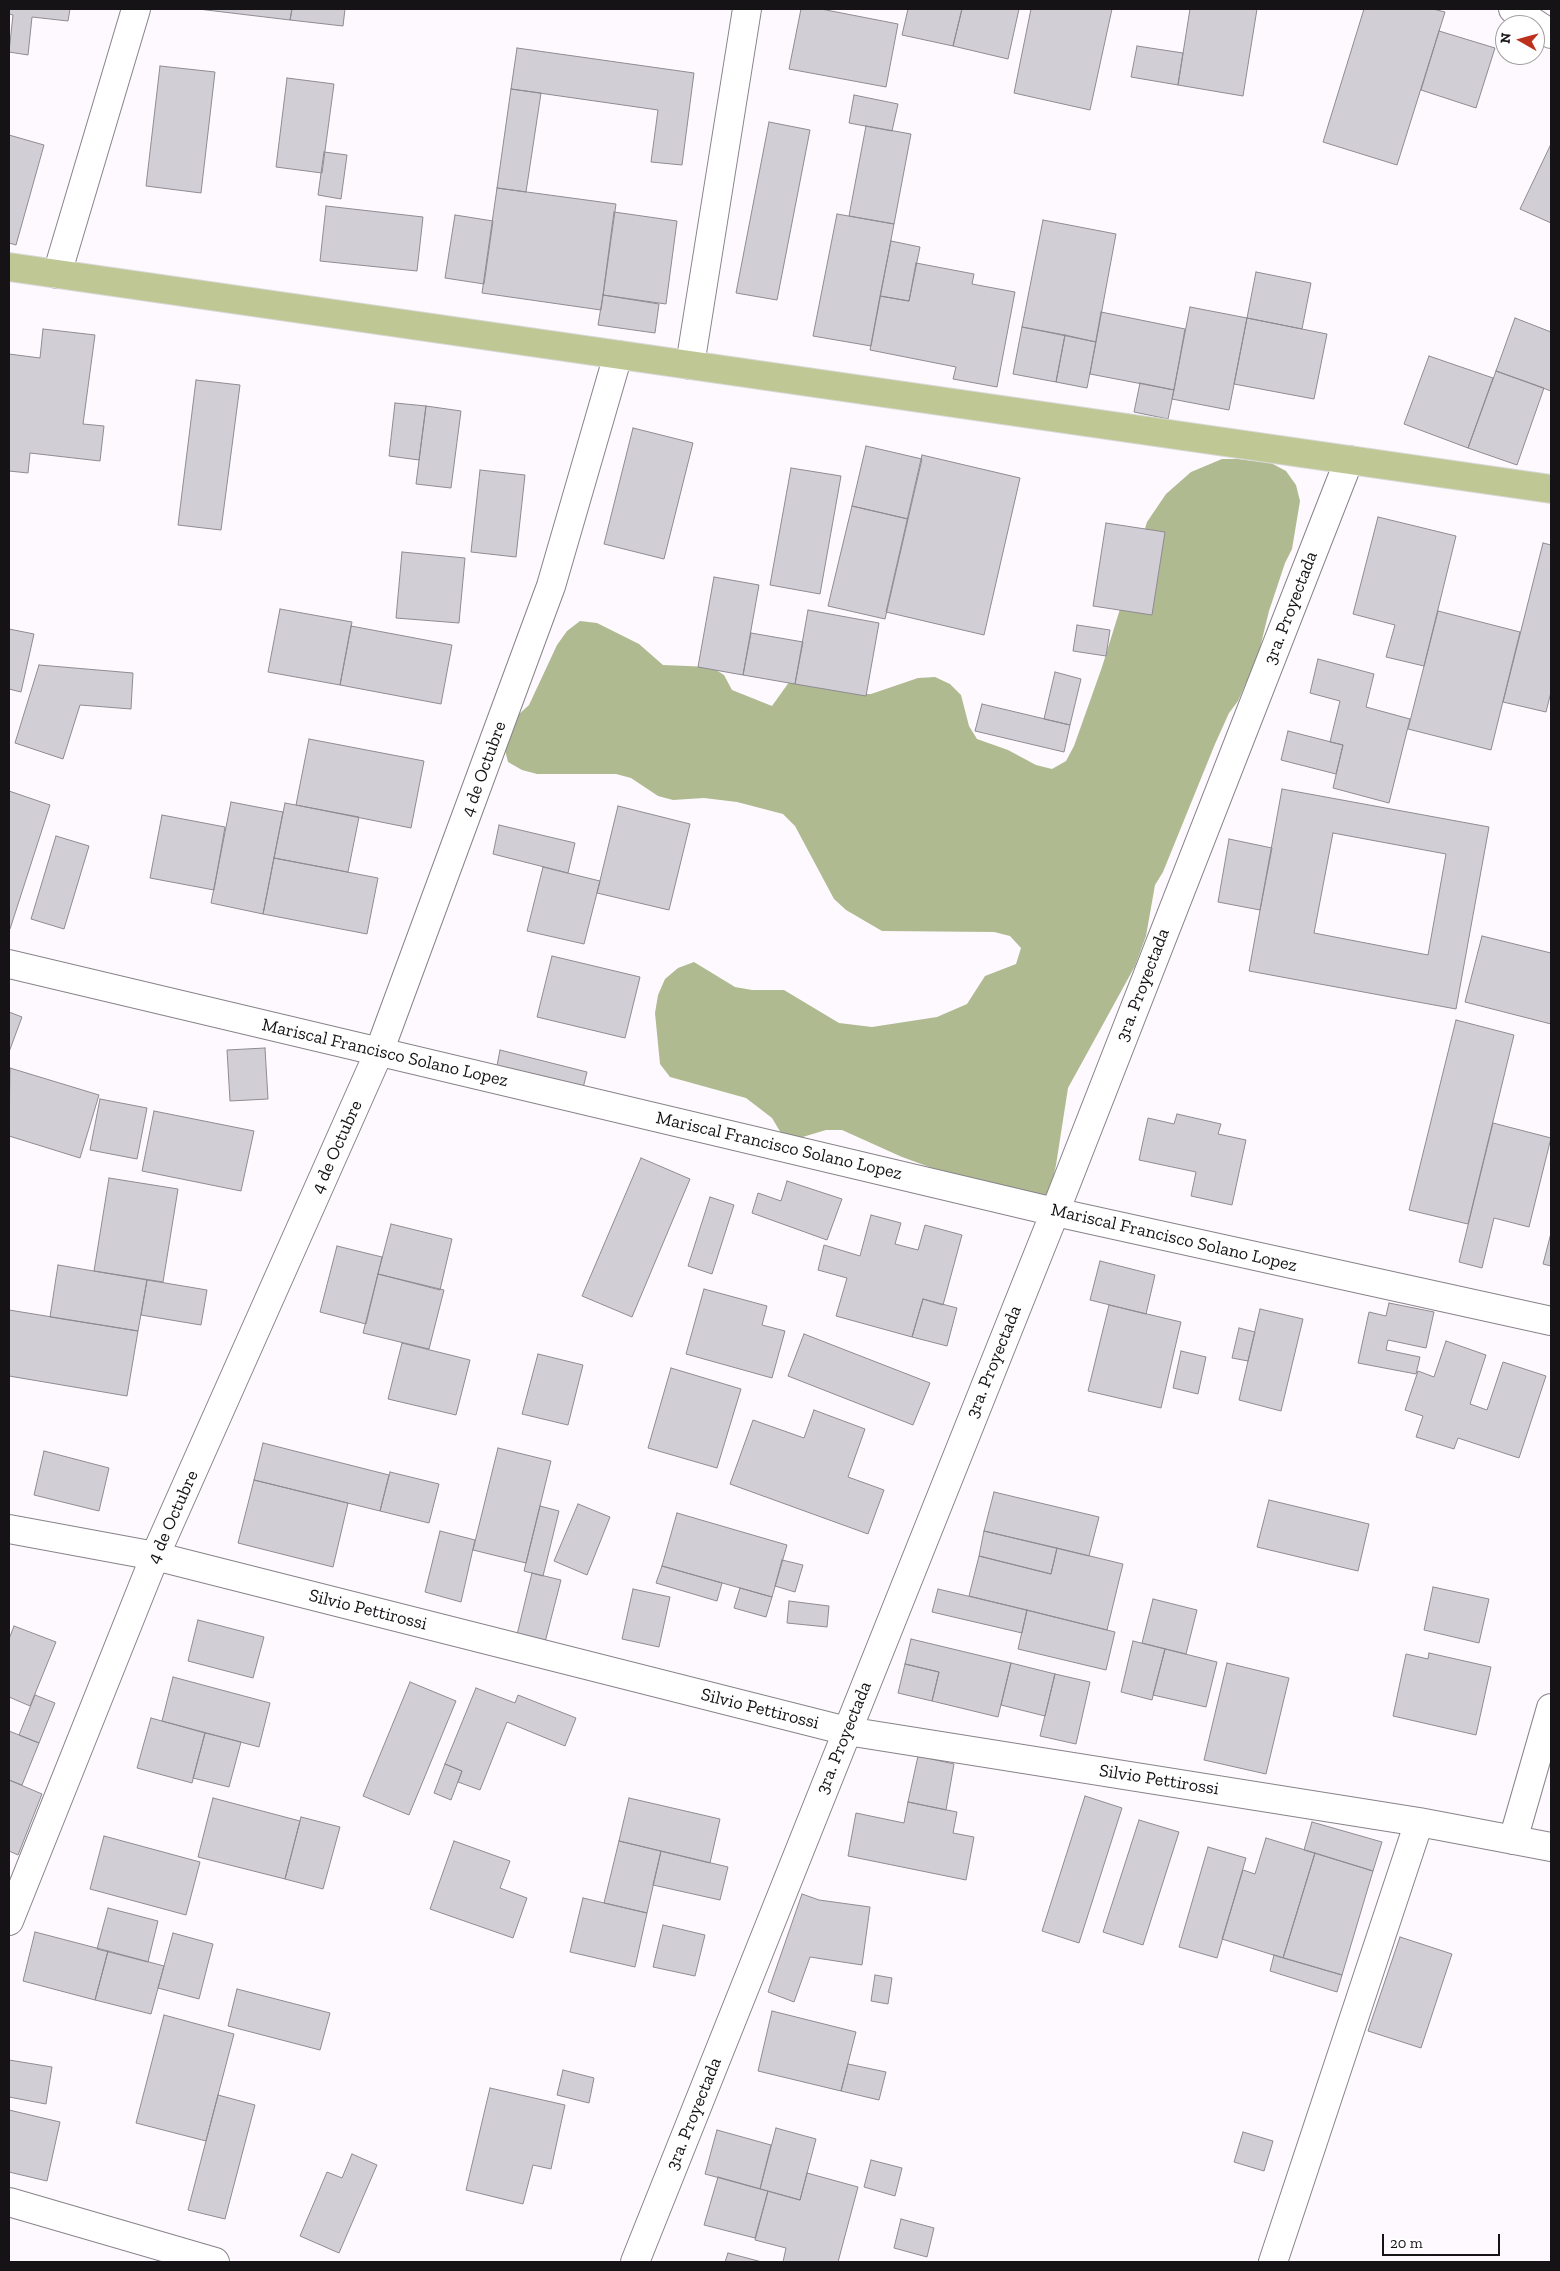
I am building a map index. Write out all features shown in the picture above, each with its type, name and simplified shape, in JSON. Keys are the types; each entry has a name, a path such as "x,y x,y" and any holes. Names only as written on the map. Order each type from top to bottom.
{"main road":[{"path":"9,267 1551,489"}],"street":[{"path":"57,274 136,9"},
{"path":"690,365 747,9"},
{"path":"1513,9 1551,34"},
{"name":"4 de Octubre","path":"9,1921 155,1556 379,1052 551,586 618,355"},
{"name":"3ra. Proyectada","path":"635,2262 1054,1212 1349,460"},
{"name":"Mariscal Francisco Solano Lopez","path":"9,964 1054,1212 1551,1321"},
{"name":"Silvio Pettirossi","path":"9,1529 155,1556 847,1731 1419,1822 1551,1847"},
{"path":"1513,1840 1551,1708"},
{"path":"1273,2262 1419,1822"},
{"path":"9,2202 215,2262"}],"green space":[{"path":"1222,459 1271,463 1286,471 1296,485 1300,501 1292,549 1285,563 1269,611 1258,656 1238,701 1229,713 1215,744 1163,872 1155,885 1146,936 1135,966 1068,1088 1056,1165 1049,1196 1036,1206 902,1157 842,1130 826,1130 796,1139 781,1133 772,1118 746,1098 670,1077 660,1064 655,1013 658,995 665,979 678,968 694,962 735,987 752,990 784,990 839,1023 872,1027 937,1017 967,1004 985,976 1016,964 1021,948 1010,936 994,932 882,931 846,910 834,899 795,826 783,814 737,802 704,798 673,800 658,796 631,778 616,774 537,774 522,770 508,762 504,746 517,716 529,705 557,645 567,631 580,621 597,623 639,644 663,665 711,667 724,675 732,690 772,706 792,678 854,694 871,694 918,678 935,677 950,684 961,695 969,726 977,739 1008,750 1036,765 1052,769 1066,761 1074,746 1102,667 1147,522 1166,494 1191,472"}],"building":[{"path":"9,9 70,9 68,21 32,17 28,55 9,52 13,15 9,14"},
{"path":"198,9 292,9 290,20"},
{"path":"292,9 345,9 343,26 290,20"},
{"path":"801,9 821,9 898,24 886,87 789,69"},
{"path":"908,9 962,9 953,46 902,35"},
{"path":"962,9 1019,9 1008,59 953,46"},
{"path":"1031,9 1112,9 1090,110 1014,93"},
{"path":"1190,9 1257,9 1243,96 1178,85"},
{"path":"1364,9 1433,9 1445,12 1397,165 1323,142"},
{"path":"1439,31 1495,48 1476,108 1421,90"},
{"path":"1137,46 1183,53 1178,85 1131,77"},
{"path":"517,48 694,73 682,165 651,162 658,110 511,89"},
{"path":"160,66 215,72 201,193 146,186"},
{"path":"287,78 334,84 322,173 276,167"},
{"path":"511,89 541,93 526,192 497,188"},
{"path":"854,95 898,104 892,131 849,123"},
{"path":"769,122 810,130 777,300 736,293"},
{"path":"866,126 911,134 894,224 849,216"},
{"path":"9,135 44,145 16,245 9,243"},
{"path":"1551,144 1551,223 1520,209"},
{"path":"324,152 347,155 341,199 318,195"},
{"path":"497,188 616,204 601,310 482,293"},
{"path":"326,206 423,217 417,271 320,261"},
{"path":"614,212 677,221 666,304 603,295"},
{"path":"837,214 894,224 871,346 813,336"},
{"path":"455,215 493,221 484,284 445,278"},
{"path":"1043,220 1116,234 1096,342 1022,327"},
{"path":"891,241 920,247 909,301 880,296"},
{"path":"916,263 974,274 972,284 1015,292 997,387 953,379 956,367 870,350 880,296 909,301"},
{"path":"1256,272 1311,283 1302,329 1247,318"},
{"path":"603,295 659,304 655,333 598,325"},
{"path":"1190,307 1247,318 1229,410 1172,399"},
{"path":"1101,312 1185,329 1174,390 1090,374"},
{"path":"1247,318 1327,334 1314,399 1234,384"},
{"path":"1515,318 1551,332 1551,391 1496,371"},
{"path":"1022,327 1065,335 1056,382 1013,374"},
{"path":"43,329 95,335 83,424 104,426 100,461 30,453 28,473 9,471 9,354 40,358"},
{"path":"1065,335 1096,342 1087,388 1056,382"},
{"path":"1429,356 1493,378 1468,448 1404,424"},
{"path":"1496,371 1544,388 1517,465 1468,448"},
{"path":"196,380 240,385 221,530 178,525"},
{"path":"1140,383 1174,390 1168,419 1134,412"},
{"path":"395,403 426,406 419,460 389,456"},
{"path":"426,406 461,411 451,488 416,484"},
{"path":"633,428 693,443 664,559 604,544"},
{"path":"866,446 922,459 908,519 852,506"},
{"path":"922,455 1020,478 984,635 886,612"},
{"path":"791,468 841,476 820,594 770,585"},
{"path":"480,470 525,475 516,557 471,552"},
{"path":"852,506 908,519 885,619 828,606"},
{"path":"1378,517 1456,536 1424,666 1386,657 1395,625 1353,614"},
{"path":"1106,523 1165,532 1152,615 1093,606"},
{"path":"1543,543 1551,545 1551,692 1546,712 1503,702"},
{"path":"402,552 465,558 459,623 396,618"},
{"path":"714,577 759,585 743,675 698,667"},
{"path":"280,609 352,622 340,685 268,672"},
{"path":"808,610 879,623 866,696 795,684"},
{"path":"1438,611 1520,632 1491,750 1408,729"},
{"path":"1077,625 1110,630 1106,656 1073,651"},
{"path":"351,626 452,645 441,704 340,685"},
{"path":"9,629 34,634 21,692 9,689"},
{"path":"751,633 803,642 795,684 743,675"},
{"path":"1318,659 1374,674 1366,707 1410,719 1389,803 1333,788 1343,745 1330,742 1340,701 1310,693"},
{"path":"39,665 133,673 131,709 80,705 63,759 15,743"},
{"path":"1055,672 1081,679 1070,725 1044,719"},
{"path":"982,704 1070,725 1064,752 975,731"},
{"path":"1288,731 1343,745 1336,774 1281,760"},
{"path":"309,739 424,761 411,828 296,805"},
{"path":"1282,789 1489,827 1456,1009 1249,971","holes":["1333,833 1446,854 1428,955 1314,933"]},
{"path":"9,791 50,805 10,929 9,929"},
{"path":"231,802 283,812 263,914 211,903"},
{"path":"285,803 359,817 348,872 274,858"},
{"path":"618,806 690,824 669,910 597,893"},
{"path":"162,815 225,827 214,890 150,878"},
{"path":"499,825 575,843 568,873 493,854"},
{"path":"56,836 89,846 64,929 31,919"},
{"path":"1229,839 1272,848 1260,910 1218,902"},
{"path":"274,858 378,878 367,934 263,914"},
{"path":"543,867 600,881 584,944 527,931"},
{"path":"1482,936 1551,953 1551,1024 1465,1002"},
{"path":"552,956 640,977 625,1038 537,1017"},
{"path":"9,1012 22,1017 9,1052"},
{"path":"1456,1020 1514,1035 1468,1224 1409,1210"},
{"path":"265,1048 268,1099 230,1101 227,1050"},
{"path":"500,1050 587,1072 582,1092 496,1071"},
{"path":"10,1068 99,1095 80,1158 9,1136"},
{"path":"100,1099 147,1108 137,1159 90,1150"},
{"path":"154,1111 254,1131 241,1191 142,1171"},
{"path":"1177,1114 1221,1124 1218,1134 1246,1140 1232,1205 1191,1196 1196,1172 1139,1160 1148,1118 1174,1124"},
{"path":"1493,1123 1551,1138 1529,1227 1494,1218 1482,1268 1459,1262"},
{"path":"641,1158 690,1179 632,1317 582,1296"},
{"path":"109,1178 178,1189 163,1282 94,1271"},
{"path":"787,1181 842,1199 827,1240 752,1213 758,1193 781,1201"},
{"path":"710,1197 734,1205 712,1274 688,1266"},
{"path":"871,1215 901,1223 895,1244 918,1250 925,1225 962,1235 943,1305 923,1299 912,1337 836,1316 847,1278 818,1270 824,1245 860,1256"},
{"path":"391,1224 452,1239 440,1290 378,1274"},
{"path":"1551,1233 1551,1266 1543,1264"},
{"path":"337,1246 382,1257 366,1324 320,1312"},
{"path":"1100,1261 1155,1275 1146,1314 1090,1300"},
{"path":"58,1265 147,1280 138,1331 50,1317"},
{"path":"378,1274 444,1290 429,1349 363,1333"},
{"path":"147,1280 207,1290 201,1325 141,1315"},
{"path":"704,1289 767,1306 762,1325 785,1331 772,1378 686,1354"},
{"path":"923,1299 957,1308 947,1346 912,1337"},
{"path":"1389,1303 1434,1312 1426,1348 1388,1340 1386,1350 1420,1357 1416,1374 1358,1363 1369,1312 1386,1316"},
{"path":"1109,1305 1181,1322 1161,1408 1088,1391"},
{"path":"1260,1309 1303,1319 1281,1411 1239,1400"},
{"path":"9,1310 138,1331 127,1396 9,1376"},
{"path":"1239,1328 1255,1332 1248,1361 1232,1358"},
{"path":"804,1334 930,1383 913,1425 788,1376"},
{"path":"1446,1341 1486,1355 1470,1404 1487,1410 1503,1362 1546,1376 1519,1458 1458,1438 1454,1449 1416,1437 1423,1416 1405,1410 1418,1371 1434,1377"},
{"path":"402,1343 470,1360 456,1415 388,1399"},
{"path":"1181,1351 1206,1357 1198,1394 1173,1388"},
{"path":"538,1354 583,1365 568,1425 522,1414"},
{"path":"671,1368 741,1389 717,1468 648,1448"},
{"path":"814,1410 865,1429 848,1477 884,1490 868,1534 730,1484 753,1420 804,1438"},
{"path":"263,1443 389,1475 380,1511 254,1480"},
{"path":"498,1448 551,1461 526,1563 473,1550"},
{"path":"44,1451 109,1468 99,1511 34,1495"},
{"path":"390,1472 439,1484 429,1523 380,1511"},
{"path":"254,1480 348,1503 333,1567 238,1543"},
{"path":"994,1492 1099,1517 1089,1556 984,1531"},
{"path":"1269,1500 1369,1524 1358,1571 1257,1547"},
{"path":"578,1504 610,1517 587,1575 554,1561"},
{"path":"540,1506 559,1511 543,1576 524,1571"},
{"path":"677,1513 787,1545 772,1597 662,1566"},
{"path":"440,1531 475,1540 461,1602 425,1592"},
{"path":"984,1531 1057,1548 1051,1574 979,1556"},
{"path":"1057,1548 1123,1564 1107,1630 969,1596 979,1556 1051,1574"},
{"path":"782,1560 803,1565 795,1592 775,1586"},
{"path":"662,1566 722,1583 717,1601 656,1583"},
{"path":"532,1573 561,1580 543,1650 515,1643"},
{"path":"1433,1587 1489,1599 1479,1643 1424,1630"},
{"path":"740,1588 772,1597 766,1617 734,1608"},
{"path":"633,1589 670,1597 659,1647 622,1639"},
{"path":"938,1589 1027,1610 1022,1633 932,1612"},
{"path":"1153,1599 1197,1610 1186,1654 1142,1643"},
{"path":"789,1601 829,1606 827,1627 787,1623"},
{"path":"1027,1610 1115,1632 1106,1670 1018,1649"},
{"path":"198,1620 264,1637 253,1678 188,1661"},
{"path":"14,1626 56,1642 30,1706 9,1697 9,1639"},
{"path":"911,1639 1011,1663 998,1717 932,1701 939,1672 905,1664"},
{"path":"1133,1641 1165,1649 1152,1700 1121,1692"},
{"path":"1165,1649 1217,1662 1206,1707 1153,1695"},
{"path":"1429,1653 1491,1667 1476,1735 1393,1716 1406,1654 1428,1659"},
{"path":"1011,1663 1055,1674 1045,1716 1001,1705"},
{"path":"1227,1663 1289,1678 1266,1774 1204,1760"},
{"path":"905,1664 939,1672 932,1701 898,1693"},
{"path":"1055,1674 1090,1682 1076,1744 1040,1736"},
{"path":"173,1677 270,1703 259,1747 162,1721"},
{"path":"410,1682 456,1701 409,1815 363,1796"},
{"path":"476,1688 515,1703 518,1695 576,1718 565,1746 507,1722 480,1790 458,1782 462,1771 445,1764"},
{"path":"35,1695 55,1703 39,1743 19,1735"},
{"path":"151,1718 205,1733 192,1783 137,1768"},
{"path":"9,1731 39,1743 22,1785 9,1780"},
{"path":"205,1733 241,1742 229,1787 193,1778"},
{"path":"918,1756 954,1764 946,1810 908,1802"},
{"path":"445,1764 462,1771 451,1800 434,1793"},
{"path":"9,1780 42,1794 18,1855 9,1851"},
{"path":"1085,1796 1122,1808 1079,1943 1042,1931"},
{"path":"213,1798 300,1821 285,1879 198,1857"},
{"path":"629,1798 720,1819 710,1863 619,1841"},
{"path":"908,1802 957,1812 953,1833 974,1837 966,1880 848,1856 856,1813 904,1823"},
{"path":"301,1817 340,1827 323,1889 285,1879"},
{"path":"1139,1820 1179,1832 1143,1945 1103,1932"},
{"path":"1312,1822 1382,1842 1373,1871 1304,1850"},
{"path":"104,1836 200,1862 186,1915 90,1889"},
{"path":"1266,1838 1315,1853 1283,1958 1222,1939 1243,1870 1255,1874"},
{"path":"454,1841 510,1861 500,1888 527,1898 513,1938 430,1909"},
{"path":"619,1841 661,1851 647,1913 604,1903"},
{"path":"1208,1847 1246,1858 1217,1958 1179,1947"},
{"path":"661,1851 728,1867 720,1900 653,1885"},
{"path":"1315,1853 1373,1871 1342,1975 1283,1958"},
{"path":"802,1894 819,1900 870,1907 862,1965 810,1957 794,2002 768,1992"},
{"path":"583,1898 647,1913 635,1967 570,1952"},
{"path":"108,1908 158,1921 148,1962 97,1949"},
{"path":"663,1925 705,1935 695,1976 653,1967"},
{"path":"35,1932 108,1951 95,2000 23,1981"},
{"path":"173,1933 213,1944 199,1999 158,1988"},
{"path":"1400,1937 1452,1954 1421,2048 1368,2031"},
{"path":"108,1951 164,1966 151,2014 95,2000"},
{"path":"1274,1955 1342,1975 1337,1992 1270,1971"},
{"path":"875,1975 892,1978 888,2004 871,2001"},
{"path":"237,1989 330,2013 320,2050 228,2026"},
{"path":"772,2011 856,2032 841,2091 758,2071"},
{"path":"164,2015 234,2034 206,2141 136,2123"},
{"path":"9,2060 52,2067 46,2104 9,2097"},
{"path":"848,2064 886,2072 879,2100 841,2091"},
{"path":"563,2070 594,2078 589,2103 557,2095"},
{"path":"490,2088 565,2105 551,2169 533,2165 523,2204 466,2190"},
{"path":"218,2095 255,2105 225,2219 188,2210"},
{"path":"9,2110 60,2122 47,2181 9,2172"},
{"path":"776,2128 816,2139 800,2200 760,2189"},
{"path":"717,2130 771,2145 760,2189 705,2174"},
{"path":"1243,2132 1273,2141 1264,2171 1234,2162"},
{"path":"352,2154 377,2165 339,2253 300,2236 327,2172 342,2178"},
{"path":"871,2160 902,2168 895,2196 864,2187"},
{"path":"807,2173 858,2187 838,2262 783,2262 786,2248 755,2240 768,2191 800,2200"},
{"path":"718,2177 768,2191 755,2238 704,2225"},
{"path":"901,2219 934,2228 927,2257 894,2248"},
{"path":"728,2253 762,2262 725,2262"}]}
